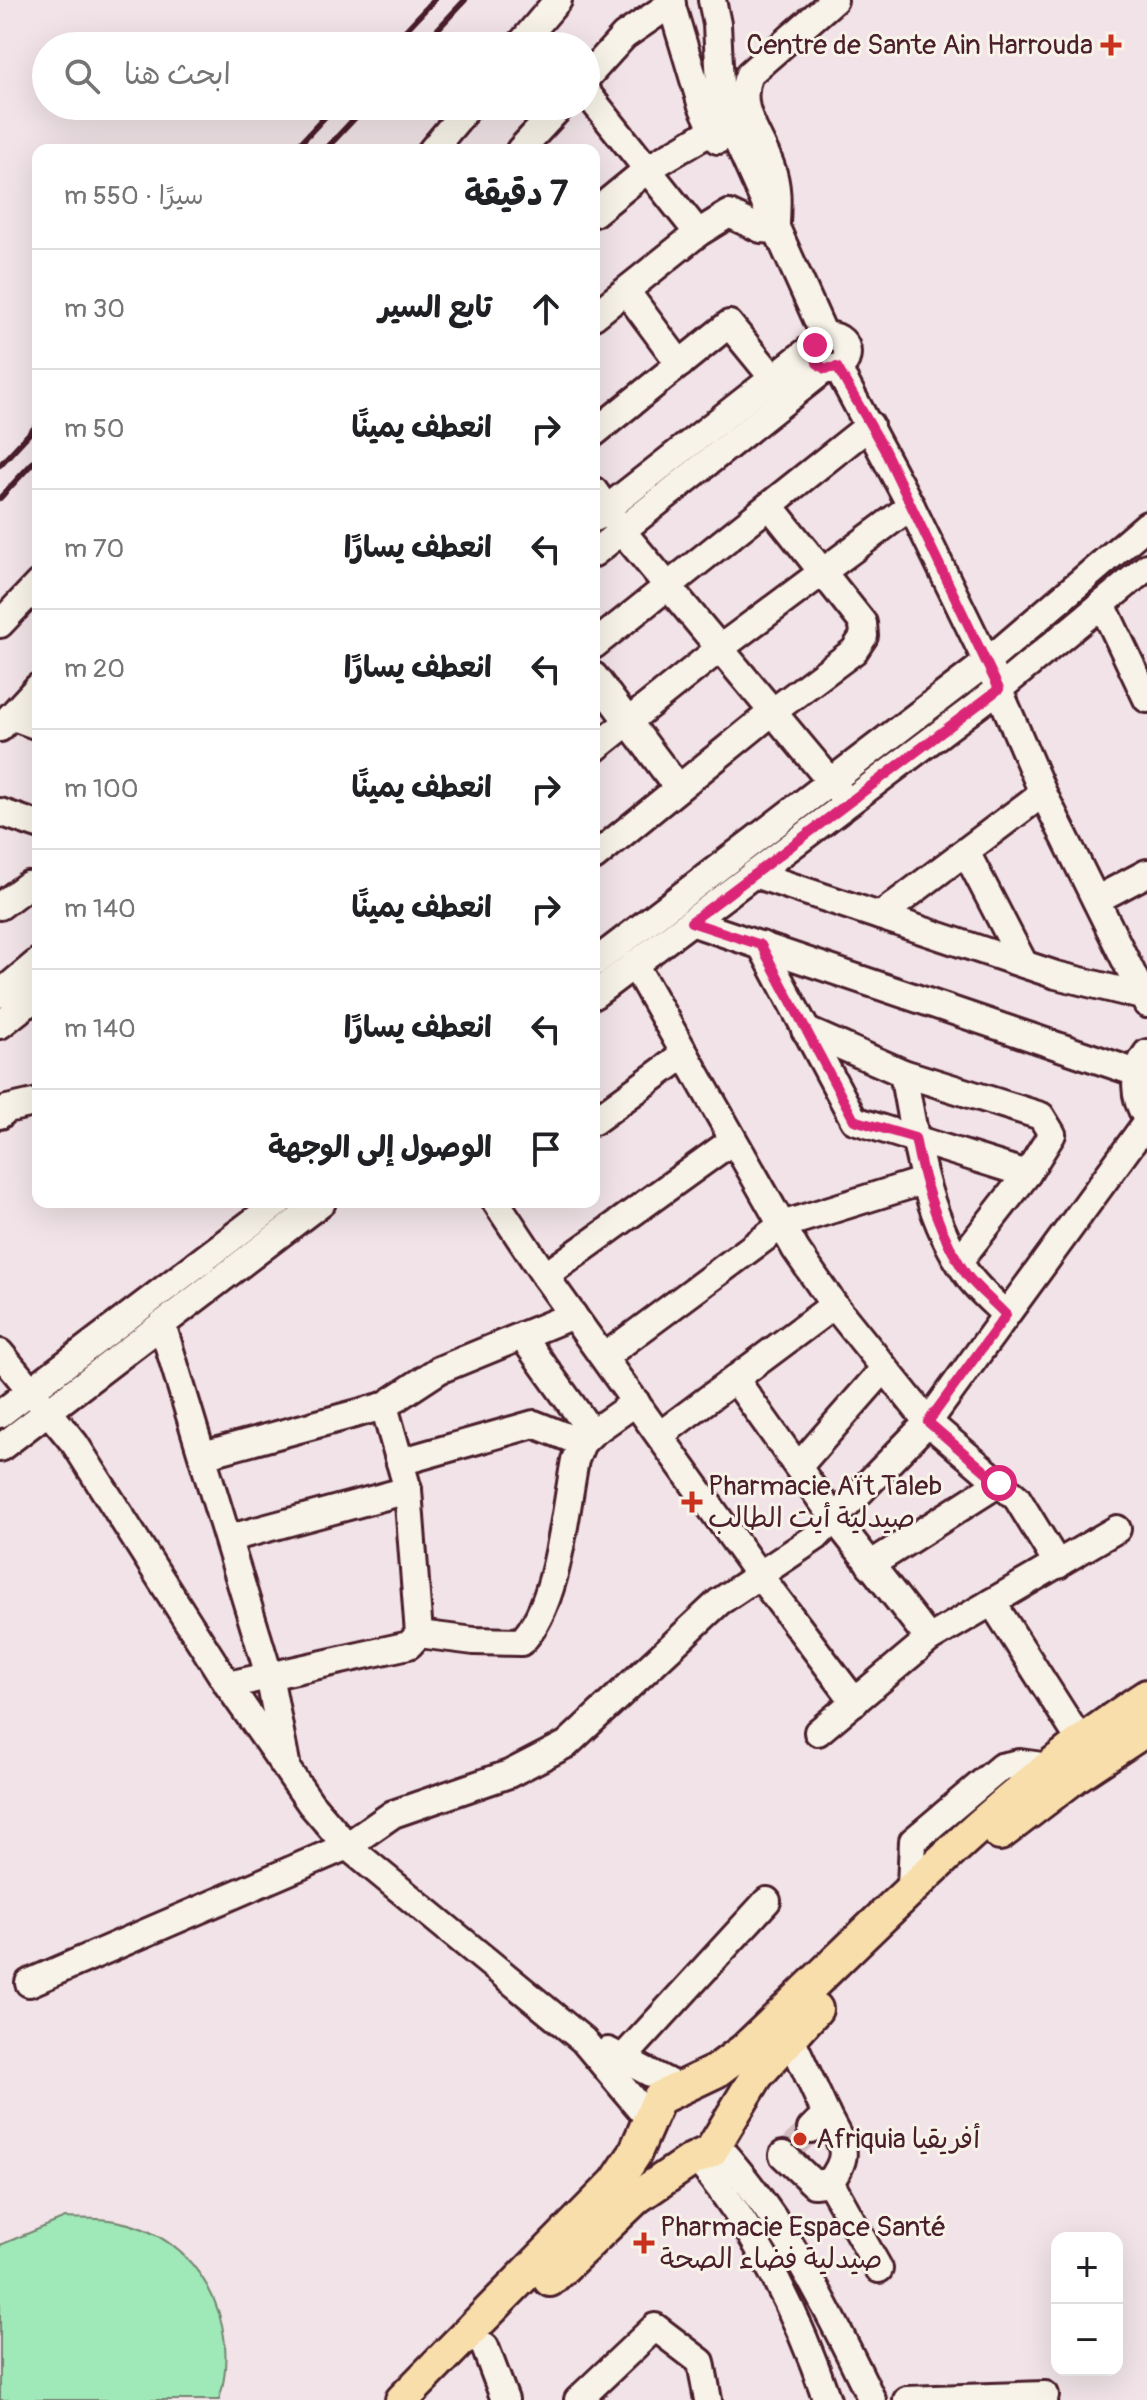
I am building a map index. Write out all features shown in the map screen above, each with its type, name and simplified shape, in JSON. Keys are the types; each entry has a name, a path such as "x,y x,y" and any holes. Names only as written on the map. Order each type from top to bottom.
{"main road":[{"path":"402,2400 616,2182 659,2098 716,2071 744,2050 975,1826 1081,1742 1147,1696"},
{"path":"434,2400 616,2216 706,2149 757,2075 790,2036 878,1945 989,1843 1076,1776 1147,1729"},
{"path":"682,2087 701,2091 714,2100 721,2115 706,2149"},
{"path":"648,2123 653,2142 665,2155 706,2149"}],"street":[{"path":"531,32 558,0"},
{"path":"712,0 717,24 721,105 763,220 826,354 870,425 911,506 987,662 1043,793 1145,1003"},
{"path":"763,220 777,191 771,166 743,104 743,88 749,74 834,0"},
{"path":"600,63 624,36 671,2 701,103 744,194 763,220"},
{"path":"600,109 698,233"},
{"path":"437,144 457,120"},
{"path":"526,144 548,120"},
{"path":"600,208 649,168 713,130"},
{"path":"600,311 698,233 729,214 763,220"},
{"path":"626,291 680,364"},
{"path":"600,428 729,324 780,387"},
{"path":"600,505 826,354"},
{"path":"600,548 780,387"},
{"path":"600,640 870,425"},
{"path":"600,852 771,713 854,651 864,636 863,623 770,506"},
{"path":"600,744 719,649 911,506"},
{"path":"600,508 849,803"},
{"path":"600,958 987,662 1147,525"},
{"path":"600,990 999,689 1147,567"},
{"path":"0,624 32,590"},
{"path":"1102,604 1147,699"},
{"path":"600,684 678,788"},
{"path":"6,722 32,694"},
{"path":"6,722 32,725"},
{"path":"880,916 1043,793"},
{"path":"0,812 32,823"},
{"path":"966,852 1024,964"},
{"path":"1096,900 1147,873"},
{"path":"754,874 1145,1003"},
{"path":"0,906 28,885 32,887"},
{"path":"29,1983 347,1846 393,1814 509,1774 567,1744 719,1602 816,1537 928,1422 1147,1120 1136,1093 1142,1063 691,922"},
{"path":"761,945 854,1120 1027,1174"},
{"path":"634,964 732,1141 834,1305 883,1370 928,1422 1017,1498 1058,1565"},
{"path":"0,994 32,967"},
{"path":"0,1025 32,1000"},
{"path":"805,1030 903,1073 1044,1119 1052,1134 1027,1174 959,1261"},
{"path":"600,1117 685,1054"},
{"path":"903,1073 923,1181 968,1276 1006,1315"},
{"path":"0,1115 7,1109 32,1103"},
{"path":"545,1276 732,1141"},
{"path":"604,1357 782,1225 923,1181"},
{"path":"0,1414 271,1208"},
{"path":"0,1448 314,1208"},
{"path":"500,1208 545,1276 759,1575 855,1702"},
{"path":"660,1435 834,1305"},
{"path":"203,1455 384,1406 439,1370 573,1315"},
{"path":"162,1324 230,1538 269,1675 288,1771"},
{"path":"522,1336 587,1438"},
{"path":"0,1353 75,1444 228,1685 288,1771 347,1846 583,2040 648,2123"},
{"path":"798,1467 883,1370"},
{"path":"735,1379 834,1518 929,1639"},
{"path":"419,1634 474,1641 521,1642 531,1632 547,1604 575,1460 587,1438 636,1402"},
{"path":"228,1685 409,1645 419,1634 408,1490 384,1406"},
{"path":"400,1462 534,1424 587,1438"},
{"path":"870,1565 999,1483"},
{"path":"230,1538 408,1490"},
{"path":"818,1732 929,1639 1117,1529"},
{"path":"992,1602 1081,1742"},
{"path":"623,2058 767,1901"},
{"path":"755,2192 786,2153 814,2184 830,2182 843,2165 845,2154 818,2122 790,2036"},
{"path":"583,2040 682,2087"},
{"path":"706,2149 755,2192 795,2250 868,2391 826,2398 777,2276 706,2149"},
{"path":"830,2182 879,2269"},
{"path":"578,2400 655,2327 701,2362 708,2400"},
{"path":"485,2347 505,2400"},
{"path":"907,2400 1045,2395 1044,2400"}],"green space":[{"path":"65,2218 109,2220 145,2230 170,2244 191,2263 208,2286 219,2313 225,2341 225,2370 219,2400 0,2400 0,2245"}],"tunnel":[{"path":"789,2150 811,2129"}],"railway":[{"path":"404,32 434,0"},
{"path":"435,32 465,0"},
{"path":"300,144 322,120"},
{"path":"331,144 353,120"},
{"path":"0,465 32,430"},
{"path":"0,498 32,463"}],"place":[{"name":"Centre de Sante Ain Harrouda","path":"1111,45"},
{"name":"Pharmacie Aït Taleb صيدلية أيت الطالب","path":"692,1502"},
{"name":"Afriquia أفريقيا","path":"800,2139"},
{"name":"Pharmacie Espace Santé صيدلية فضاء الصحة","path":"644,2243"}],"route":[{"path":"815,345 814,359 825,369 837,367 884,449 999,689 691,922 761,945 854,1120 915,1138 923,1181 953,1251 968,1276 1006,1315 928,1422 999,1483"}]}
